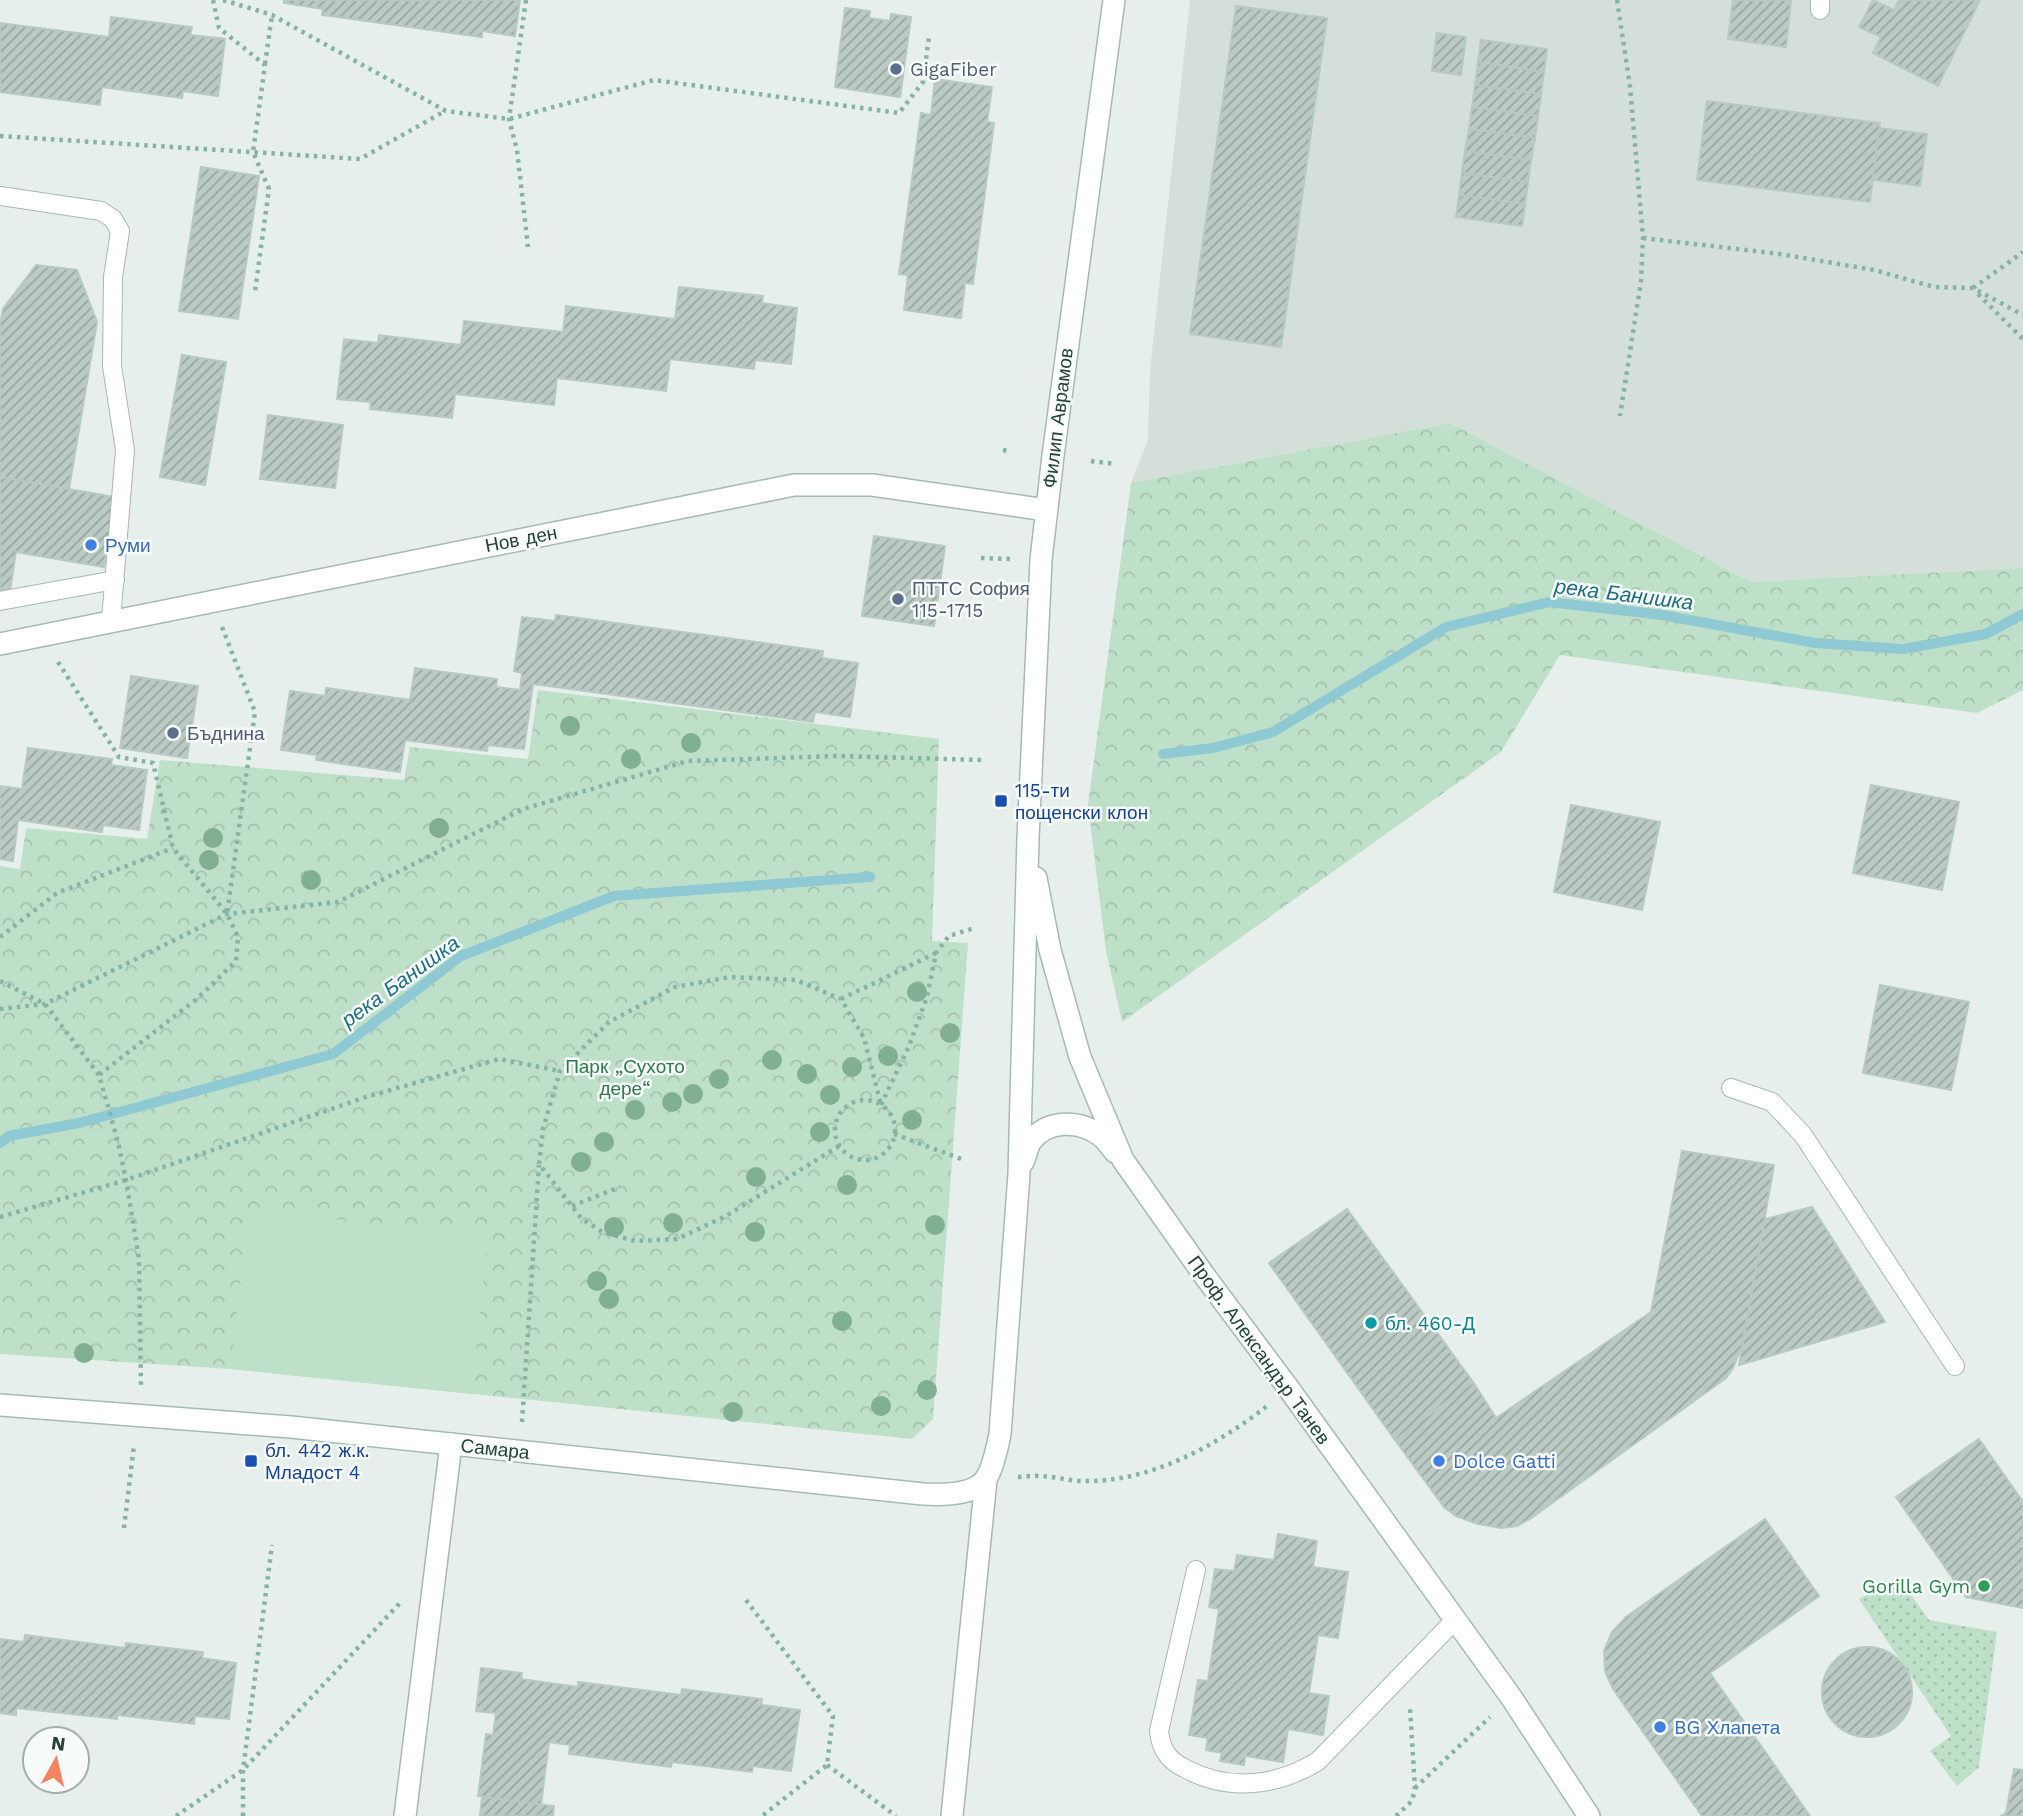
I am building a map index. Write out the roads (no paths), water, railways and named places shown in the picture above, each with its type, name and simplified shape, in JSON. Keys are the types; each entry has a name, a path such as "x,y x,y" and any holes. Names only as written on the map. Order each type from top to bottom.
{"street":[{"name":"Филип Аврамов","path":"1028,838 1041,560 1046,510 1114,0"},
{"name":"Нов ден","path":"0,644 794,485 872,485 1046,510"},
{"name":"Проф. Александър Танев","path":"1028,838 1050,950 1080,1057 1122,1160 1511,1697 1588,1816"},
{"path":"952,1816 986,1480 1000,1434 1019,1174 1028,838"},
{"path":"1019,1174 1030,1142 1046,1129 1065,1123 1083,1127 1101,1136 1122,1160"},
{"name":"Самара","path":"0,1405 138,1414 451,1444 923,1494 948,1495 970,1489 986,1480"},
{"path":"405,1816 451,1444"}],"lane":[{"path":"0,196 101,211 113,219 120,231 113,277 112,366 125,450 111,621"},
{"path":"0,601 115,580"},
{"path":"1731,1088 1772,1102 1803,1135 1955,1366"},
{"path":"1196,1570 1159,1731 1167,1756 1179,1766 1217,1782 1253,1783 1274,1780 1305,1769 1318,1761 1455,1620"}],"waterway":[{"name":"река Банишка","path":"1163,754 1213,748 1273,732 1446,627 1549,602 1662,615 1815,643 1903,649 1986,634 2023,614"},
{"name":"река Банишка","path":"0,1143 9,1136 79,1123 333,1054 461,956 614,896 870,877"}],"place":[{"name":"GigaFiber","path":"896,69"},
{"name":"Руми","path":"91,545"},
{"name":"ПТТС София 115-1715","path":"898,599"},
{"name":"Бъднина","path":"173,733"},
{"name":"115-ти пощенски клон","path":"1001,801"},
{"name":"бл. 460-Д","path":"1371,1323"},
{"name":"бл. 442 ж.к. Младост 4","path":"251,1461"},
{"name":"Dolce Gatti","path":"1439,1461"},
{"name":"Gorilla Gym","path":"1984,1586"},
{"name":"BG Хлапета","path":"1660,1727"}],"park label":[{"name":"Парк „Сухото дере“","path":"625,1077"}]}
